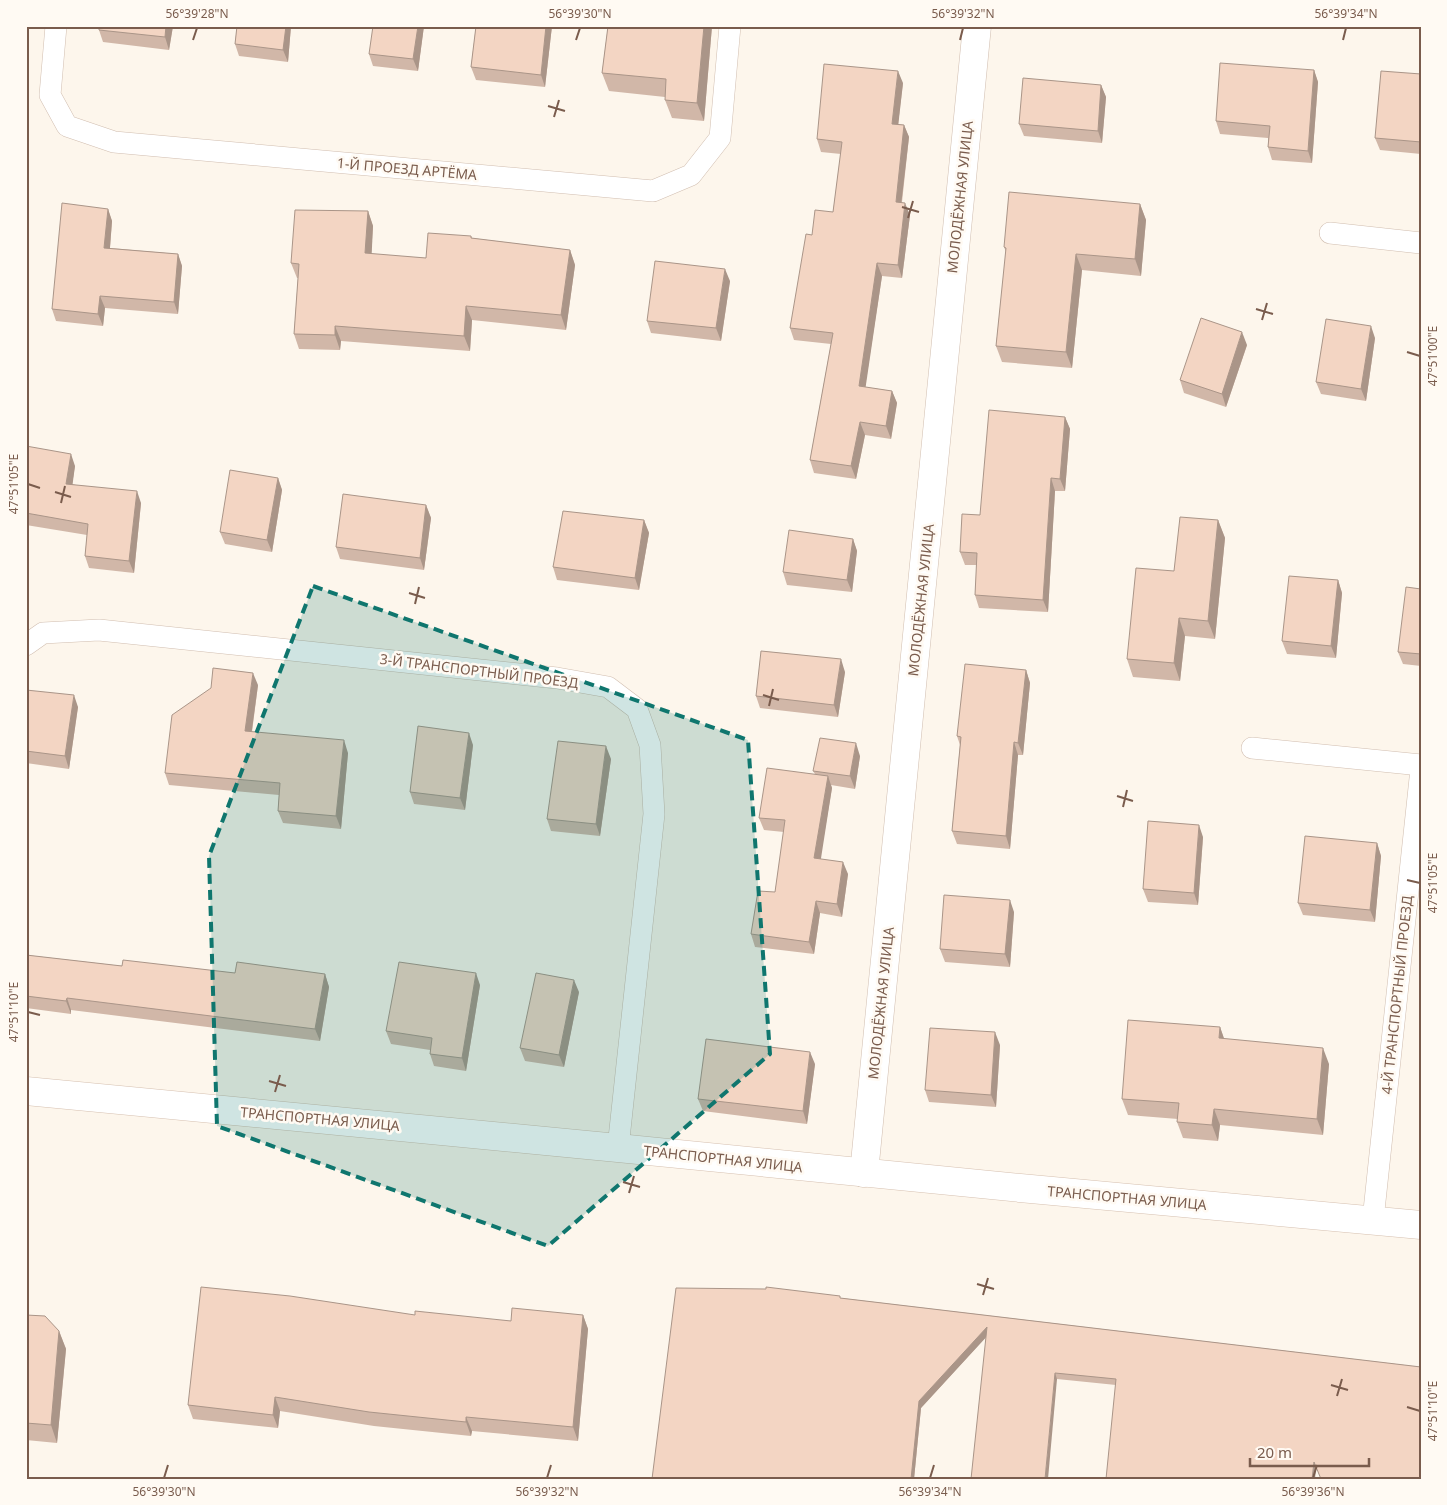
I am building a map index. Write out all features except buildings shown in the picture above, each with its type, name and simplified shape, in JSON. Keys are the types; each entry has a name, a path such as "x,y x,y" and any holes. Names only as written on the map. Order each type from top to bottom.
{"street":[{"name":"МОЛОДЁЖНАЯ УЛИЦА","path":"864,1173 977,26"},
{"name":"ТРАНСПОРТНАЯ УЛИЦА","path":"26,1091 1421,1225"}],"lane":[{"name":"1-Й ПРОЕЗД АРТЁМА","path":"56,26 50,95 67,126 114,142 653,191 690,175 720,138 730,26"},
{"path":"1330,233 1421,243"},
{"name":"3-Й ТРАНСПОРТНЫЙ ПРОЕЗД","path":"26,645 43,633 99,630 557,678 608,687 636,709 650,745 654,814 618,1148"},
{"name":"4-Й ТРАНСПОРТНЫЙ ПРОЕЗД","path":"1252,748 1421,767 1373,1220"}],"highlighted area":[{"path":"313,586 748,740 770,1054 548,1246 217,1126 209,856"}]}
